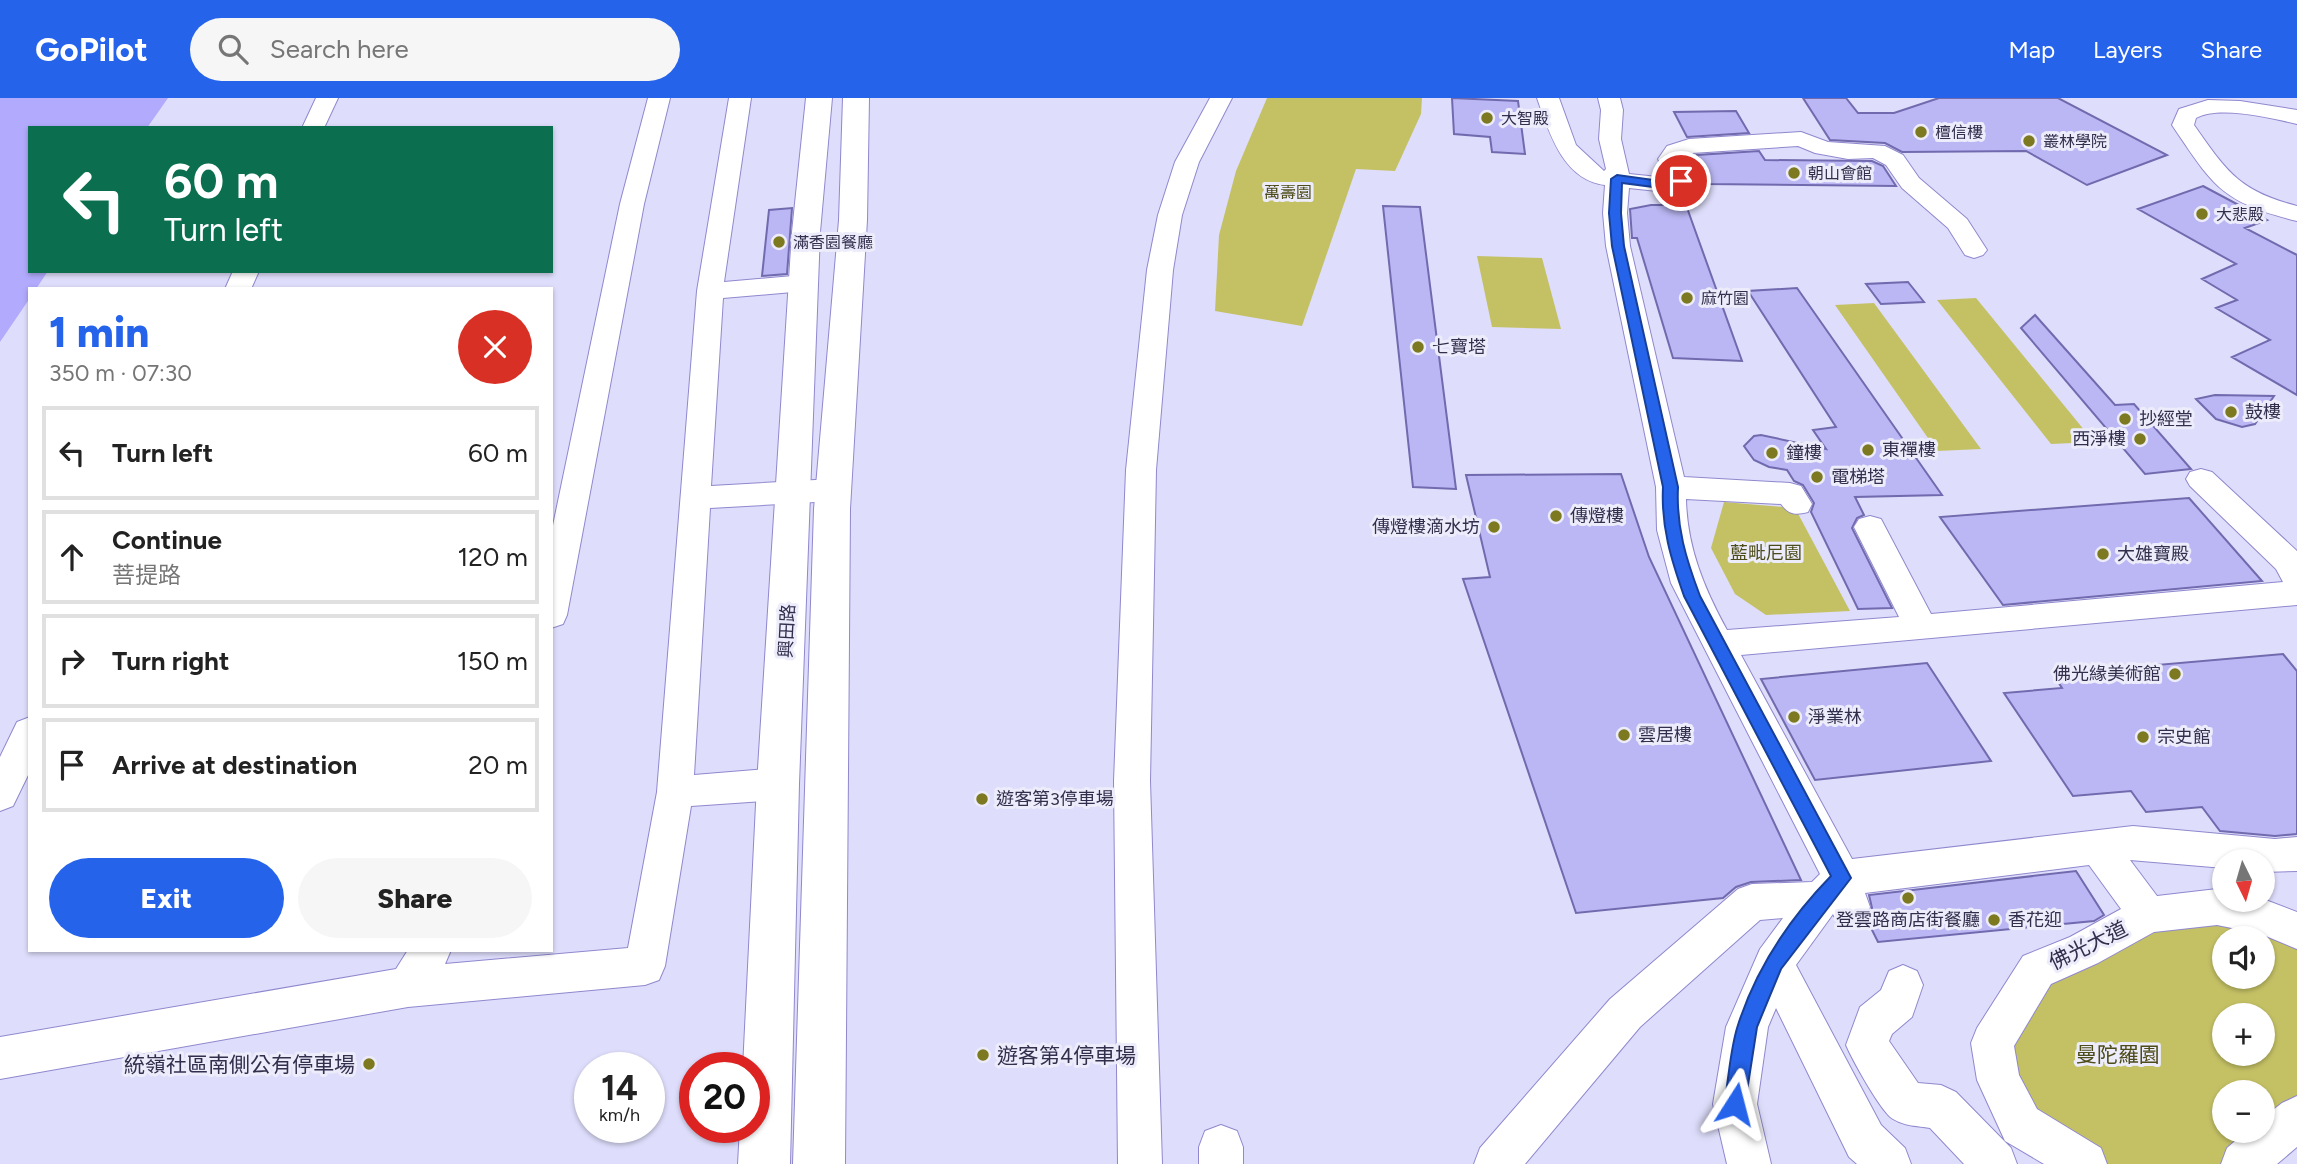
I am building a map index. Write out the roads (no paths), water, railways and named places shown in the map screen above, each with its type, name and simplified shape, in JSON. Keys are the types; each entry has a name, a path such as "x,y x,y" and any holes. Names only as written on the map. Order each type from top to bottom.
{"main road":[{"path":"817,116 856,115 847,306 833,490 819,1164"},
{"name":"興田路","path":"764,1164 778,784 804,297 817,116"},
{"path":"804,297 847,306"}],"street":[{"path":"314,126 327,98"},
{"path":"553,605 632,204 659,98"},
{"path":"0,1058 408,987 645,966 675,792 710,291 736,108 740,98"},
{"path":"1140,1164 1132,781 1142,463 1160,270 1170,215 1187,162 1221,98"},
{"path":"1548,98 1566,149 1597,177 1671,186 1681,184 1670,159 1675,151 1689,146 1801,139 1823,148 1848,152 1877,151 1895,160 1910,183 1958,224 1974,250"},
{"path":"1609,98 1612,110 1610,139 1618,169 1615,213 1618,246 1671,487 1669,516 1674,547 1692,596 1838,894"},
{"path":"2297,117 2231,105 2199,107 2188,113 2183,125 2235,191 2260,203 2297,214"},
{"path":"710,291 804,297"},
{"path":"2201,479 2289,562 2297,579"},
{"path":"1671,487 1790,494 1797,504"},
{"path":"694,498 833,490"},
{"path":"1870,527 1921,628"},
{"path":"0,794 28,736"},
{"path":"675,792 778,784"},
{"path":"1496,1164 1625,1013 1752,902 1838,894 2133,843 2275,856 2297,854"},
{"path":"2098,847 2148,915"},
{"path":"1749,1164 1735,1104 1747,1027 1774,963 1838,894"},
{"name":"佛光大道","path":"2071,1161 2021,1125 1998,1080 1992,1043 2037,970 2084,950 2148,915 2217,907 2264,916 2297,931"},
{"path":"408,987 430,952"},
{"path":"1774,963 1865,1141 1889,1164"},
{"path":"1903,985 1897,1003 1875,1021 1867,1045 1906,1103 1941,1107 1995,1164"},
{"path":"2243,1164 2297,1118"}],"lane":[{"path":"1717,644 2297,593"}],"place":[{"name":"大智殿","path":"1487,118"},
{"name":"檀信樓","path":"1921,132"},
{"name":"叢林學院","path":"2029,141"},
{"name":"朝山會館","path":"1794,173"},
{"name":"大悲殿","path":"2202,214"},
{"name":"滿香園餐廳","path":"779,242"},
{"name":"麻竹園","path":"1687,298"},
{"name":"七寶塔","path":"1418,347"},
{"name":"鼓樓","path":"2231,412"},
{"name":"抄經堂","path":"2125,419"},
{"name":"西淨樓","path":"2140,439"},
{"name":"東禪樓","path":"1868,450"},
{"name":"鐘樓","path":"1772,453"},
{"name":"電梯塔","path":"1817,477"},
{"name":"傳燈樓","path":"1556,516"},
{"name":"傳燈樓滴水坊","path":"1494,527"},
{"name":"大雄寶殿","path":"2103,554"},
{"name":"佛光緣美術館","path":"2175,674"},
{"name":"淨業林","path":"1794,717"},
{"name":"雲居樓","path":"1624,735"},
{"name":"宗史館","path":"2143,737"},
{"name":"遊客第3停車場","path":"982,799"},
{"name":"登雲路商店街餐廳","path":"1908,898"},
{"name":"香花迎","path":"1994,920"},
{"name":"遊客第4停車場","path":"983,1055"},
{"name":"統嶺社區南側公有停車場","path":"369,1064"}],"park label":[{"name":"萬壽園","path":"1288,192"},
{"name":"藍毗尼園","path":"1766,553"},
{"name":"曼陀羅園","path":"2118,1054"}]}
